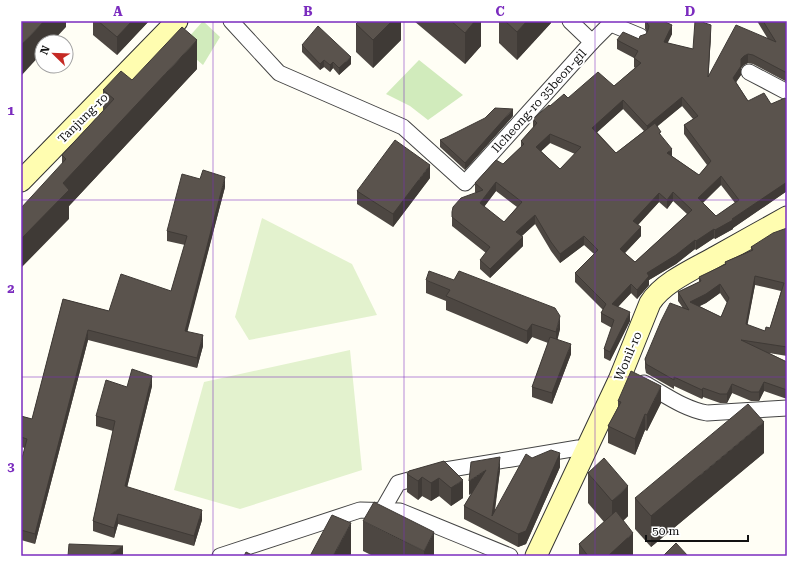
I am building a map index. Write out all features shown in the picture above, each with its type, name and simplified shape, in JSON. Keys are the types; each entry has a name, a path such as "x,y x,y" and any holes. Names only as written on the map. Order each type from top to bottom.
{"street":[{"name":"Tanjung-ro","path":"21,181 177,21"},
{"name":"Ilcheong-ro 35beon-gil","path":"232,21 279,73 403,127 465,183 592,42 612,22"},
{"path":"570,21 592,42"},
{"path":"612,22 640,36"},
{"path":"749,72 787,92"},
{"name":"Wonil-ro","path":"536,556 624,369 650,303 659,291 693,269 787,217"},
{"path":"624,369 634,377 687,407 698,411 707,413 787,408"},
{"path":"382,511 398,483 445,470 578,448 585,450"},
{"path":"220,556 360,510 400,511 510,556"}],"green space":[{"path":"203,21 220,37 203,65 181,46"},
{"path":"419,60 463,95 428,120 410,106 386,94"},
{"path":"262,218 352,264 377,315 249,340 235,317"},
{"path":"350,350 362,470 240,509 174,490 204,382"}],"building":[{"path":"21,21 44,21 21,45"},
{"path":"98,21 132,21 117,37"},
{"path":"359,21 392,21 373,40 356,24"},
{"path":"451,21 475,21 465,33"},
{"path":"505,21 527,21 517,32"},
{"path":"646,21 663,21 672,25 664,42 693,49 695,21 711,25 708,77 736,25 776,42 763,21 787,21 787,73 753,55 748,54 741,59 741,66 733,78 748,101 764,93 771,104 785,98 787,100 787,182 732,219 733,220 715,230 714,229 696,241 695,240 676,255 647,273 649,276 637,290 631,284 612,304 630,312 610,352 604,349 614,320 601,313 606,304 575,273 598,250 584,236 560,254 535,215 516,232 523,237 490,269 480,260 490,247 452,217 452,212 453,207 461,198 483,190 475,183 496,160 503,164 524,144 521,141 537,123 533,119 549,105 550,106 564,94 568,98 598,72 614,86 641,63 634,58 638,51 617,40 623,32 639,39 640,36 646,34 649,26","holes":["682,97 698,116 684,125 711,161 699,175 667,153 672,149 659,133 661,132 655,123 616,153 592,128 623,100 647,126","550,134 581,147 560,169 536,147","721,176 739,200 716,216 698,198","496,182 522,202 504,222 480,203","673,192 692,210 635,262 620,249 641,227 633,221 659,193 667,200"]},
{"path":"318,26 351,57 339,68 333,62 330,65 324,60 320,64 302,45"},
{"path":"182,27 197,40 63,183 69,190 21,239 21,208 66,159 62,155 114,99 103,90 121,71 132,80"},
{"path":"495,108 513,109 465,163 440,140 485,118"},
{"path":"395,140 430,165 393,214 357,191"},
{"path":"203,170 225,177 185,331 203,335 197,358 88,330 35,534 21,530 21,462 27,439 21,437 21,416 32,419 63,299 109,311 121,274 171,291 187,236 167,231 182,174 200,179"},
{"path":"787,228 787,347 741,340 787,362 787,390 764,382 759,392 751,392 732,384 727,394 720,394 703,388 702,390 674,377 674,380 646,364 645,359 670,303 689,310 678,292 701,281 699,277 726,264 725,262 753,250 751,247 773,233","holes":["755,276 784,283 770,328 766,327 765,331 746,324","720,284 729,298 721,317 690,302 706,294"]},
{"path":"429,271 454,280 459,271 555,308 560,316 556,332 532,324 527,331 446,296 450,290 426,280"},
{"path":"550,337 571,344 552,393 532,387"},
{"path":"132,369 152,376 125,486 202,510 194,536 118,514 114,528 93,521 115,421 96,416 106,380 127,387"},
{"path":"631,371 661,386 647,415 645,414 635,439 608,426 621,402 618,401"},
{"path":"748,404 764,422 651,516 635,498"},
{"path":"551,450 560,453 526,531 518,534 464,506 486,470 469,481 471,462 500,457 492,516 526,454 532,458"},
{"path":"604,458 628,486 612,501 588,473"},
{"path":"444,461 463,480 451,488 439,478 431,483 422,477 418,481 407,474 409,471"},
{"path":"374,502 434,532 424,551 363,521"},
{"path":"616,511 633,533 608,556 588,556 579,544"},
{"path":"332,515 351,523 333,556 310,556"},
{"path":"676,543 688,556 663,556"},
{"path":"69,544 123,546 108,556 68,556"},
{"path":"246,552 254,556 244,556"}]}
